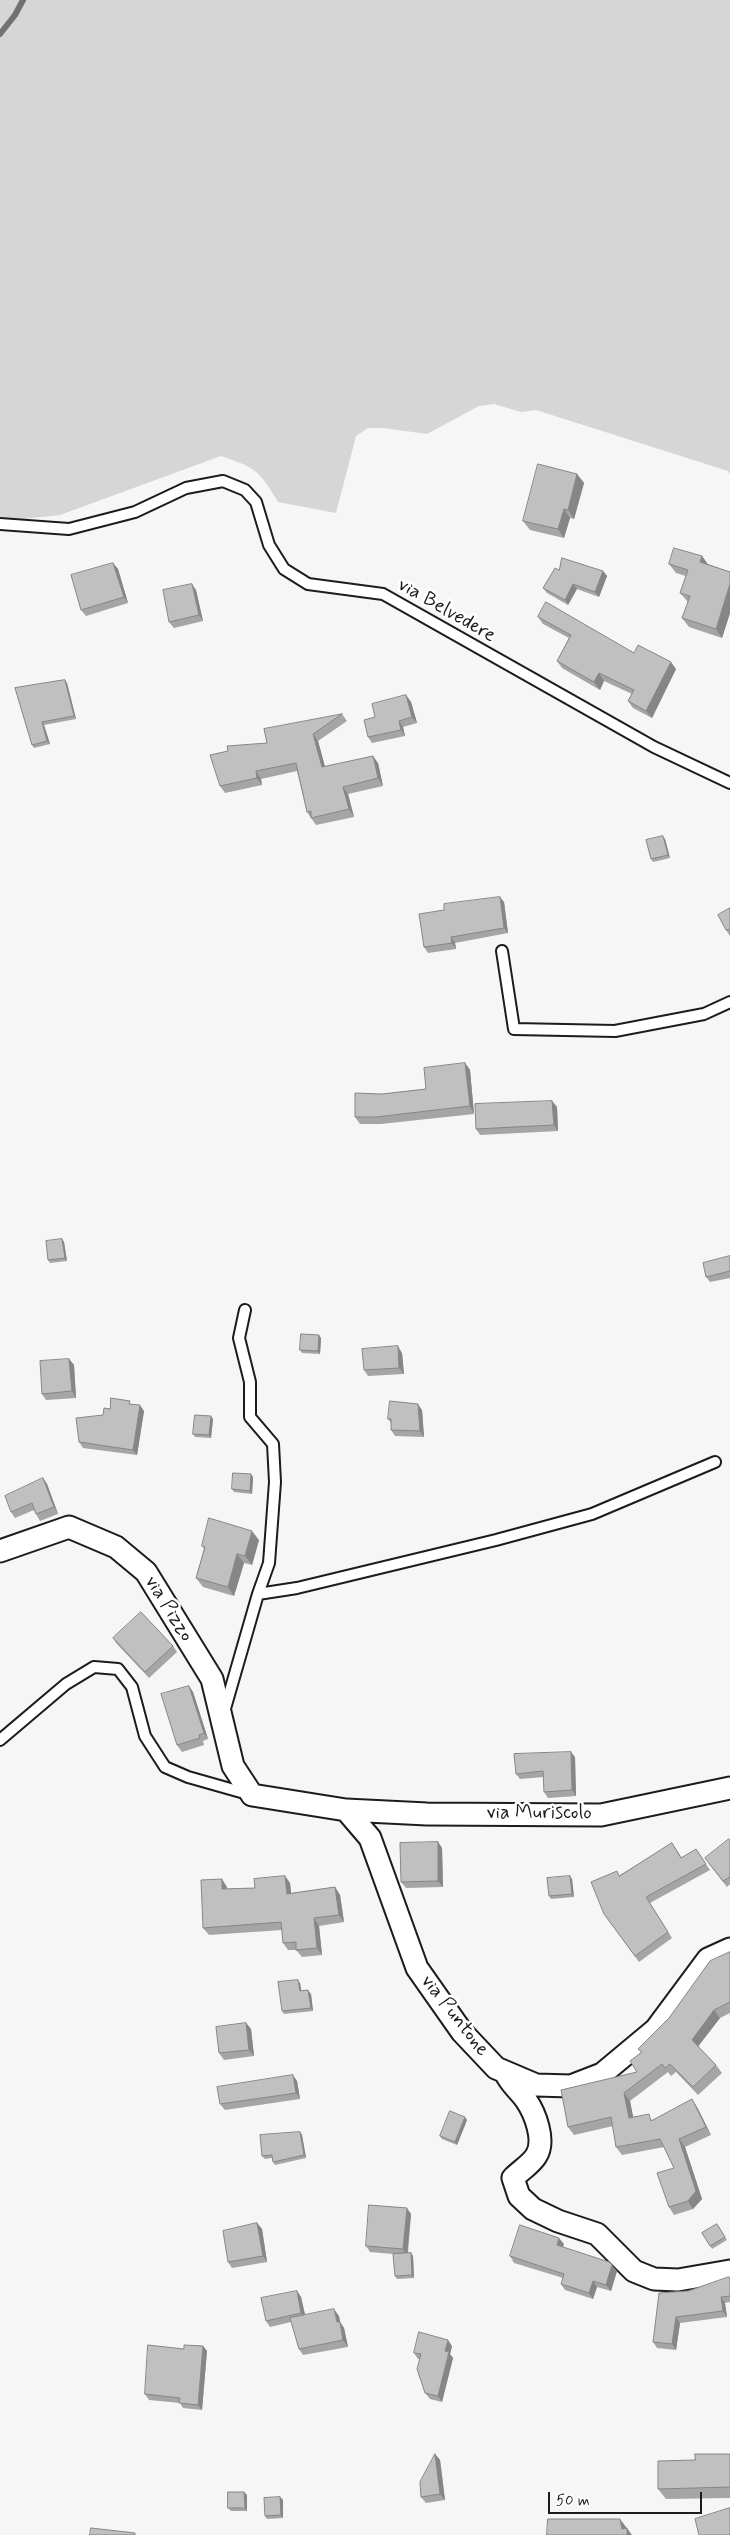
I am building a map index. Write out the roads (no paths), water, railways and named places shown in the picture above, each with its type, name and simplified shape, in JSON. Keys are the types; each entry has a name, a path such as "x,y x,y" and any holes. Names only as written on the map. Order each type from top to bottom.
{"street":[{"name":"via Pizzo","path":"0,1551 69,1527 116,1547 146,1572 171,1610 212,1680 233,1766 252,1795"},
{"name":"via Muriscolo","path":"346,1810 427,1814 601,1815 730,1788"},
{"path":"252,1795 346,1810"},
{"name":"via Puntone","path":"346,1810 370,1838 392,1893 417,1968 462,2032 496,2068 536,2085 571,2086 602,2074 656,2029 708,1959 719,1952 730,1949"},
{"path":"504,2072 511,2085 525,2099 534,2114 540,2140 537,2155 513,2178 519,2196 533,2209 558,2222 597,2234 634,2271 654,2279 678,2280 730,2271"}],"lane":[{"name":"via Belvedere","path":"0,524 69,529 135,512 186,488 223,481 245,490 256,502 269,545 284,569 308,584 383,594 654,747 730,783"},
{"path":"502,951 514,1029 615,1031 704,1014 730,1002"},
{"path":"221,1722 258,1594 269,1563 275,1482 273,1444 250,1416 250,1382 239,1338 245,1310"},
{"path":"258,1594 297,1588 496,1540 592,1514 715,1462"},
{"path":"0,1740 66,1684 94,1667 118,1669 132,1687 145,1736 165,1767 188,1778 252,1795"}],"waterway":[{"path":"0,34 15,15 23,0"}]}
